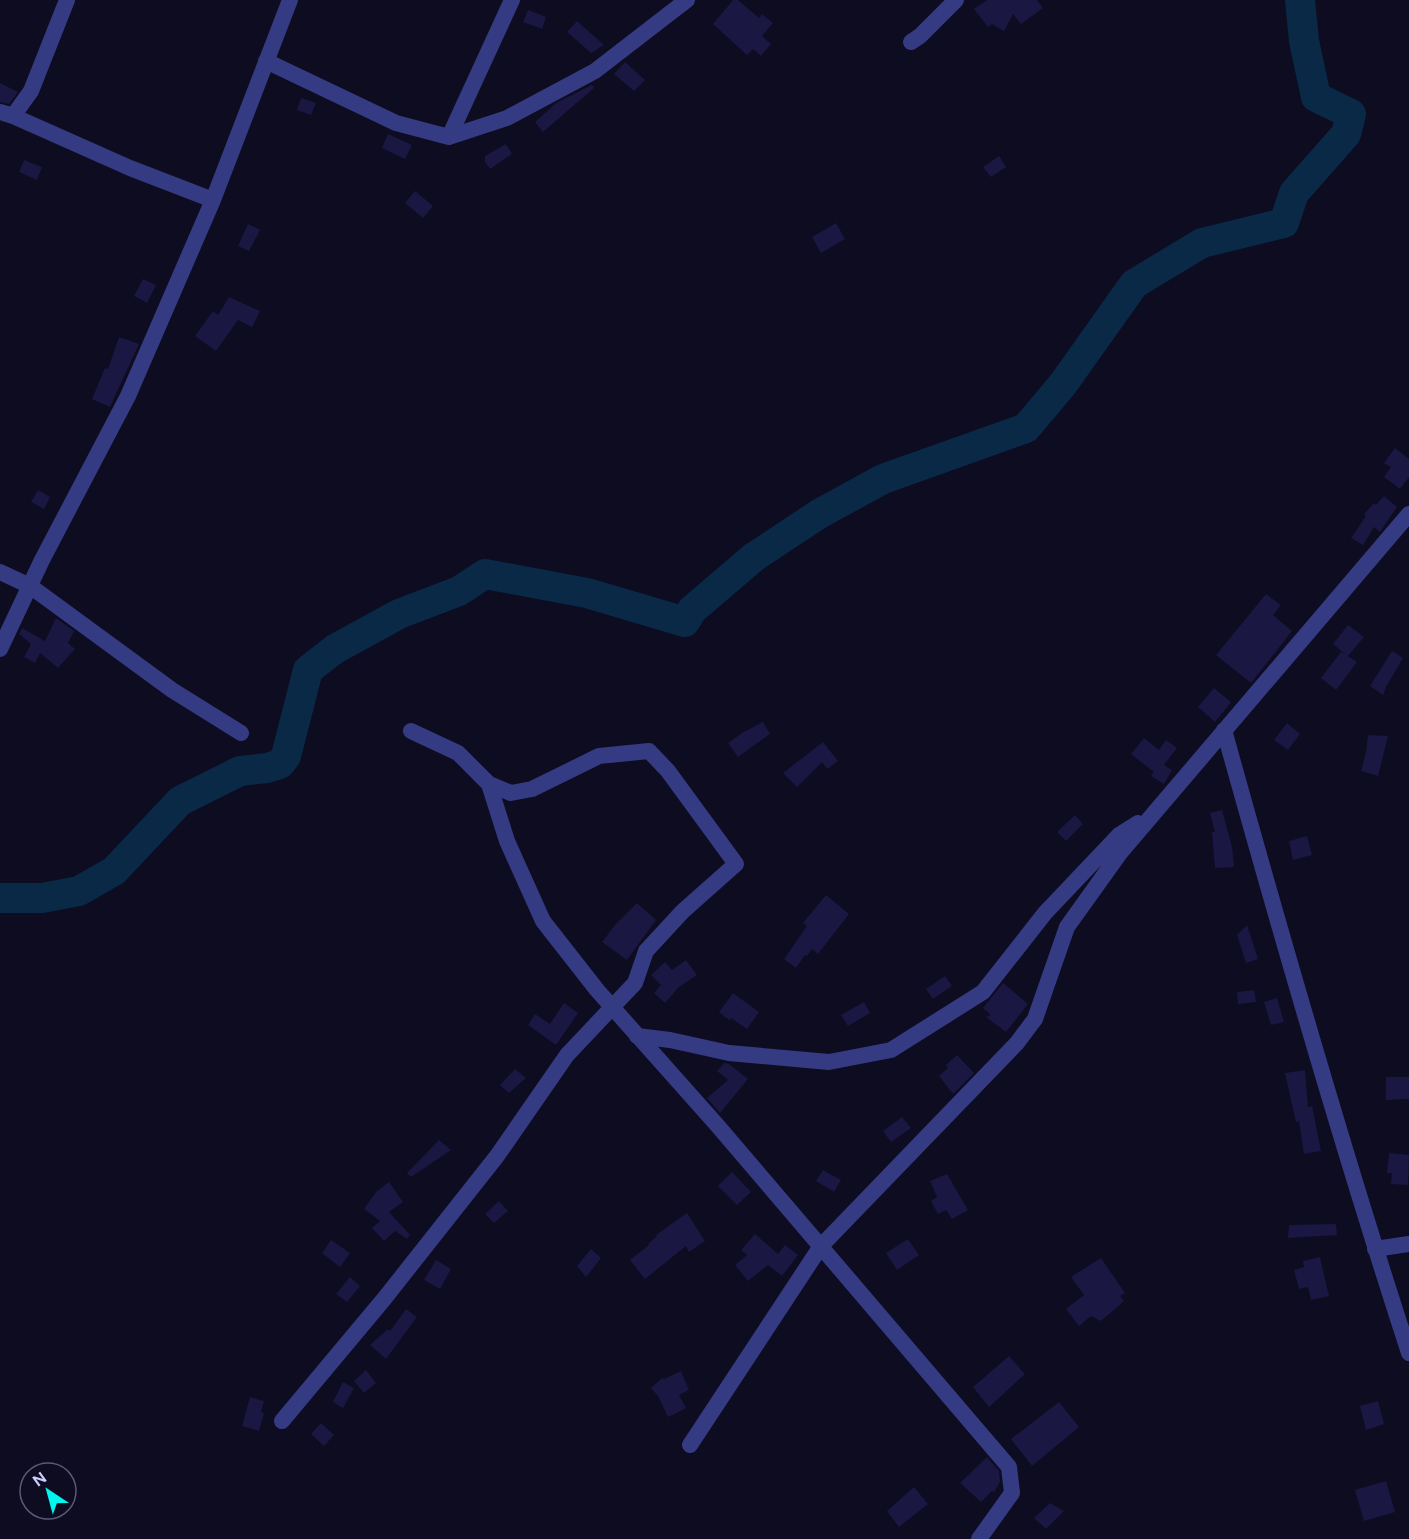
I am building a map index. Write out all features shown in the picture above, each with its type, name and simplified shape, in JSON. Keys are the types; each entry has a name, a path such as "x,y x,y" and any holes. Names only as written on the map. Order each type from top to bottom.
{"street":[{"path":"67,0 31,91 7,114 130,168 213,200"},
{"path":"0,649 42,560 128,396 213,200 290,0"},
{"path":"449,137 512,0"},
{"path":"266,61 396,123 449,137 507,118 595,71 687,0"},
{"path":"911,42 956,0"},
{"path":"690,1445 821,1246 1017,1043 1035,1019 1067,927 1120,853 1409,514"},
{"path":"1391,536 1409,533"},
{"path":"0,572 30,586 172,690 241,734"},
{"path":"1224,730 1280,933 1375,1249 1409,1353"},
{"path":"282,1421 384,1299 497,1156 567,1055 634,983 646,951 683,911 736,864 668,771 649,751 599,756 532,789 511,792 489,784 458,753 411,731"},
{"path":"489,784 507,841 543,921 597,990 717,1125 1009,1467 1012,1493 979,1539"},
{"path":"637,1036 670,1040 729,1053 829,1062 891,1050 983,992 1045,913 1112,842 1151,815"},
{"path":"1375,1249 1409,1244"}],"building":[{"path":"733,0 738,0 759,18 762,14 773,23 762,36 771,44 761,56 753,49 747,55 713,24"},
{"path":"987,0 1037,0 1043,8 1021,24 1013,14 1004,31 992,24 988,27 974,9"},
{"path":"528,10 546,17 542,29 523,22"},
{"path":"577,21 604,45 591,53 567,32"},
{"path":"625,62 645,80 634,91 614,74"},
{"path":"0,83 18,92 9,104 0,102"},
{"path":"592,85 594,88 543,132 535,122 556,103"},
{"path":"301,98 316,103 311,115 297,110"},
{"path":"388,134 412,145 405,159 382,148"},
{"path":"506,144 512,154 490,169 485,162 485,156"},
{"path":"999,156 1006,167 991,177 983,167"},
{"path":"24,160 42,167 37,180 19,172"},
{"path":"415,191 433,206 423,218 405,203"},
{"path":"836,223 845,239 821,253 812,237"},
{"path":"248,224 260,230 249,251 238,246"},
{"path":"143,279 156,285 147,303 134,296"},
{"path":"229,297 260,311 252,327 238,320 216,351 195,336 213,311 218,315"},
{"path":"119,337 139,344 110,407 92,399 105,368 108,369"},
{"path":"1395,448 1409,459 1409,477 1400,489 1384,477 1391,467 1384,463"},
{"path":"38,490 50,497 44,509 31,502"},
{"path":"1384,496 1397,507 1380,532 1374,527 1363,545 1351,538 1366,516 1364,514"},
{"path":"1266,594 1281,605 1273,615 1292,631 1251,683 1216,655"},
{"path":"56,618 74,631 68,643 75,649 58,668 40,653 35,663 24,657 31,644 19,634 22,628 45,641"},
{"path":"1348,625 1364,637 1348,656 1357,662 1336,690 1321,678 1341,652 1346,655 1333,644"},
{"path":"1392,651 1403,658 1383,695 1370,686"},
{"path":"1214,688 1231,702 1215,722 1198,707"},
{"path":"763,722 770,734 738,757 728,743"},
{"path":"1287,723 1300,734 1288,750 1274,740"},
{"path":"1368,735 1388,736 1378,776 1361,771"},
{"path":"1144,738 1159,750 1166,740 1177,748 1164,765 1172,770 1164,784 1151,776 1154,772 1131,754"},
{"path":"823,742 838,761 827,769 822,762 797,787 783,773"},
{"path":"1222,810 1232,847 1234,867 1215,868 1212,832 1215,832 1210,813"},
{"path":"1075,815 1083,824 1066,841 1057,832"},
{"path":"1307,836 1312,855 1293,860 1289,841"},
{"path":"826,895 849,914 818,954 812,949 796,968 784,959 807,926 803,923"},
{"path":"637,903 656,920 627,960 602,942"},
{"path":"1247,925 1258,959 1246,963 1237,935"},
{"path":"686,960 697,975 679,987 665,1003 654,993 661,985 651,975 665,962 672,970"},
{"path":"945,976 952,986 933,999 926,989"},
{"path":"1003,983 1028,1004 1006,1032 986,1017 991,1015 983,1008"},
{"path":"1254,990 1256,1002 1238,1004 1237,992"},
{"path":"733,993 759,1012 747,1029 719,1012"},
{"path":"1277,998 1284,1022 1271,1025 1264,1002"},
{"path":"864,1002 870,1013 848,1026 841,1015"},
{"path":"564,1003 578,1013 556,1045 528,1025 535,1014 550,1024"},
{"path":"957,1055 974,1073 953,1094 939,1076 948,1068 946,1065"},
{"path":"724,1063 729,1064 748,1079 720,1113 707,1098 728,1080 717,1071"},
{"path":"515,1069 526,1078 509,1093 500,1085"},
{"path":"1305,1070 1308,1107 1312,1106 1321,1151 1304,1154 1299,1121 1296,1122 1285,1073"},
{"path":"1386,1077 1409,1077 1409,1099 1386,1100"},
{"path":"902,1117 911,1128 891,1142 883,1131"},
{"path":"439,1140 451,1150 411,1177 407,1173"},
{"path":"1389,1153 1409,1155 1408,1185 1391,1184 1392,1173 1387,1173"},
{"path":"823,1170 841,1180 834,1192 816,1181"},
{"path":"732,1172 751,1192 737,1205 718,1186"},
{"path":"947,1174 968,1210 952,1219 946,1210 938,1214 931,1201 937,1197 930,1181"},
{"path":"389,1182 403,1202 389,1212 410,1235 407,1239 395,1231 384,1241 372,1228 380,1221 364,1209 376,1192"},
{"path":"499,1201 508,1211 494,1223 485,1214"},
{"path":"687,1213 705,1241 689,1252 686,1246 645,1279 630,1260 649,1245 656,1235"},
{"path":"1336,1224 1337,1235 1288,1238 1289,1225"},
{"path":"755,1234 778,1254 785,1245 798,1255 782,1276 768,1265 748,1281 735,1265 747,1255 741,1250"},
{"path":"908,1239 919,1255 897,1270 886,1253"},
{"path":"331,1240 350,1253 340,1267 322,1253"},
{"path":"591,1249 601,1258 586,1277 577,1266"},
{"path":"1320,1257 1329,1296 1311,1300 1308,1287 1299,1289 1294,1270 1304,1267 1303,1261"},
{"path":"1101,1258 1125,1293 1120,1296 1124,1301 1101,1321 1091,1316 1079,1326 1066,1309 1084,1295 1071,1277"},
{"path":"436,1260 451,1269 440,1289 424,1280"},
{"path":"350,1277 360,1286 347,1302 336,1294"},
{"path":"406,1309 417,1317 386,1359 370,1345 388,1329 390,1331"},
{"path":"1009,1356 1025,1374 989,1407 973,1387"},
{"path":"366,1370 376,1383 364,1393 354,1381"},
{"path":"681,1371 689,1390 679,1395 686,1408 668,1417 658,1396 651,1388 662,1378"},
{"path":"343,1382 354,1388 343,1408 333,1402"},
{"path":"250,1397 264,1401 261,1412 264,1413 259,1431 242,1426"},
{"path":"1378,1401 1384,1424 1366,1430 1360,1406"},
{"path":"1059,1402 1079,1427 1032,1466 1011,1439"},
{"path":"321,1423 334,1435 324,1446 311,1434"},
{"path":"987,1457 999,1471 1000,1482 994,1492 992,1491 981,1502 960,1483"},
{"path":"1386,1481 1395,1512 1364,1521 1355,1490"},
{"path":"914,1487 928,1504 899,1527 887,1511"},
{"path":"1050,1503 1064,1511 1046,1529 1034,1518"}],"waterway":[{"path":"0,898 42,898 79,891 114,871 180,801 240,771 280,764 286,756 308,670 335,649 399,614 459,591 485,574 587,593 685,622 692,610 754,557 819,514 883,479 1026,428 1063,384 1134,284 1202,243 1284,223 1294,193 1346,134 1351,114 1316,97 1304,41 1300,0"}]}
